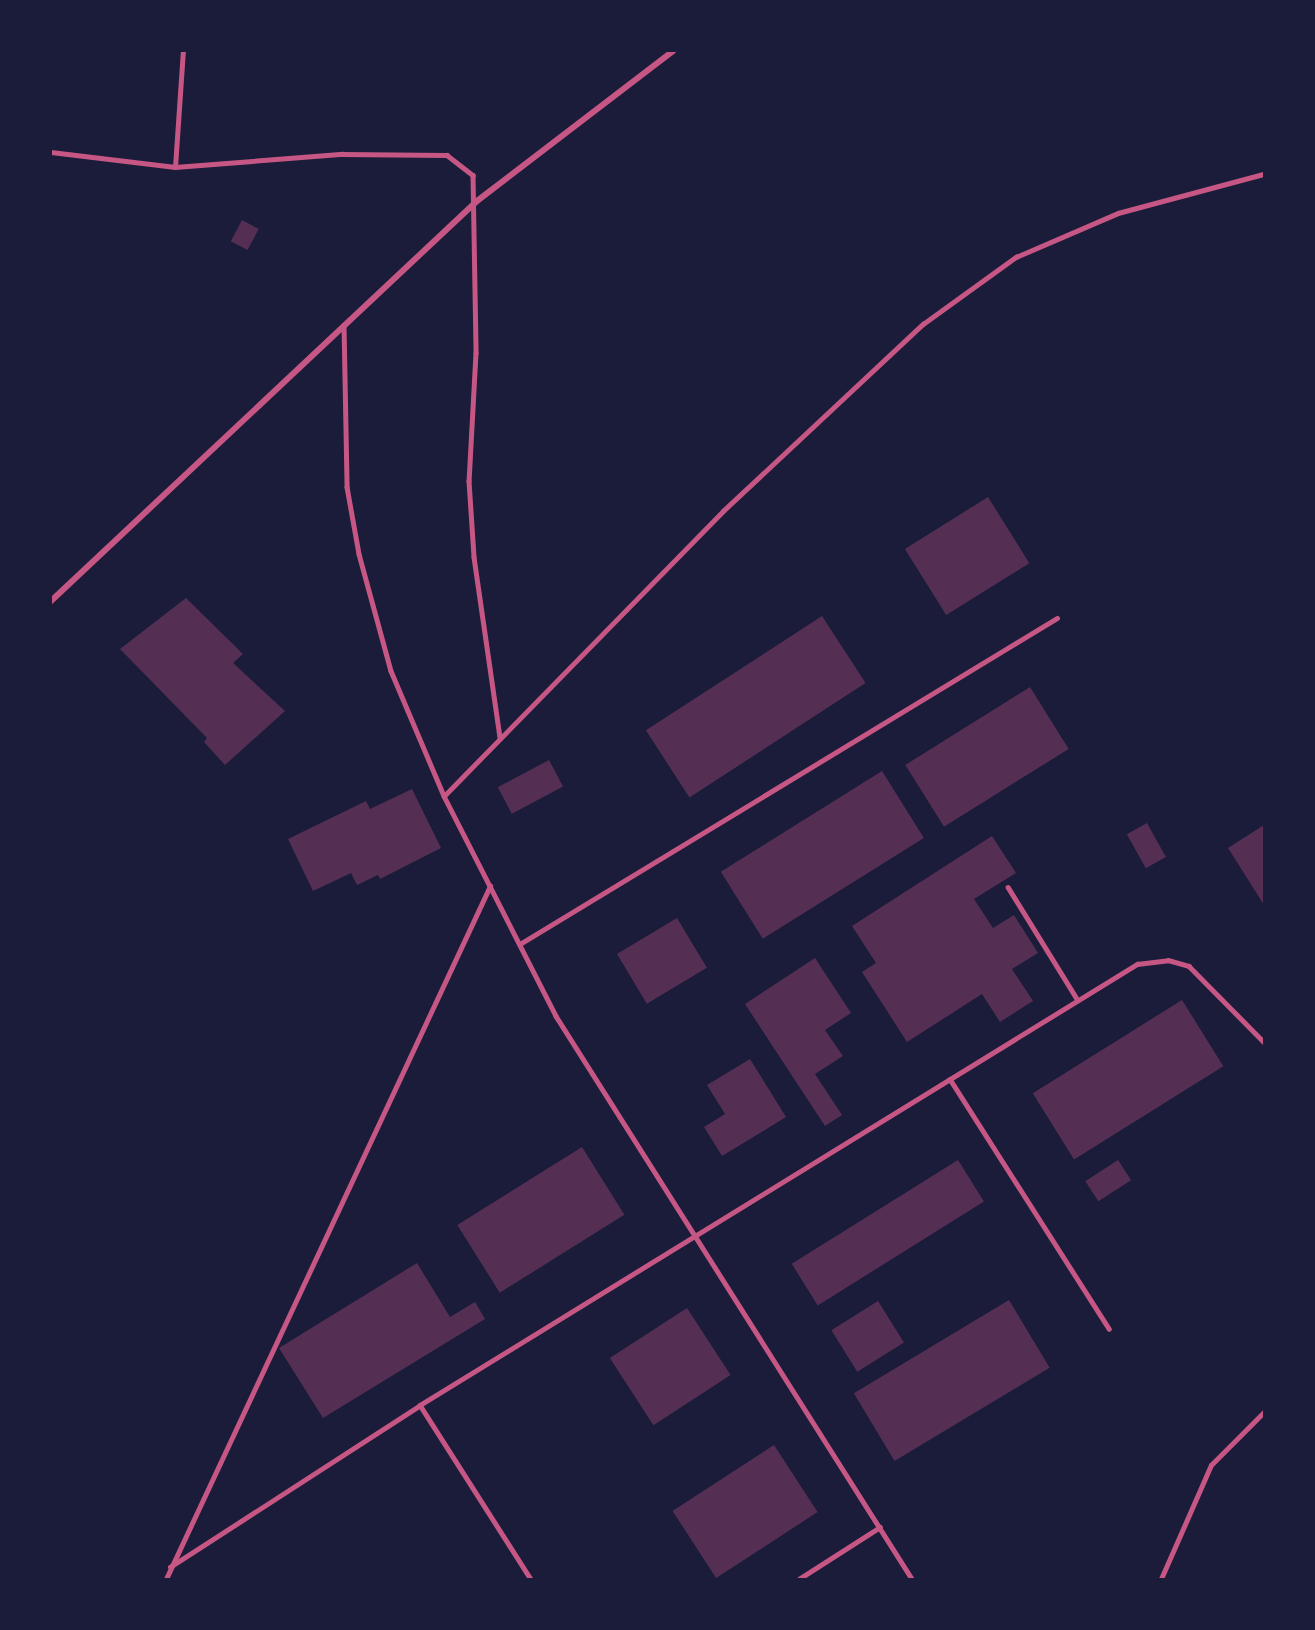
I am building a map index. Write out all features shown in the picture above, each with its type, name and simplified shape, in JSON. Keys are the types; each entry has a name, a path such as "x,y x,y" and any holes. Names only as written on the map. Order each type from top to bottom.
{"street":[{"path":"51,601 344,322 477,201 673,51"}],"lane":[{"path":"175,167 183,51"},
{"path":"51,152 175,167 352,154 447,155 473,176 477,201 470,481 474,557 500,738"},
{"path":"444,796 723,511 923,324 1016,257 1118,213 1264,174"},
{"path":"344,322 347,487 359,554 391,672 444,796 556,1016 912,1579"},
{"path":"520,944 1057,618"},
{"path":"166,1579 490,886"},
{"path":"1008,887 1076,997"},
{"path":"170,1567 420,1405 697,1238 1076,997 1137,964 1168,960 1189,966 1264,1042"},
{"path":"950,1079 1109,1329"},
{"path":"420,1405 531,1579"},
{"path":"1161,1579 1211,1465 1264,1412"},
{"path":"799,1579 880,1527"}],"building":[{"path":"242,220 259,229 248,250 231,241"},
{"path":"988,497 1029,563 946,615 905,549"},
{"path":"186,598 243,654 233,663 285,711 225,765 204,742 207,738 120,649"},
{"path":"822,616 866,683 689,797 646,730"},
{"path":"1030,687 1069,749 944,827 905,765"},
{"path":"549,760 563,786 512,814 498,787"},
{"path":"882,771 924,838 763,939 721,872"},
{"path":"412,789 441,848 380,879 378,875 357,885 351,873 313,891 288,839 366,801 370,809"},
{"path":"1147,823 1166,857 1146,868 1127,834"},
{"path":"1264,825 1264,905 1228,848"},
{"path":"992,836 1016,873 974,899 993,928 1014,915 1038,953 1012,969 1033,1001 1000,1022 982,994 907,1042 862,972 876,963 852,926"},
{"path":"677,918 707,968 647,1004 617,954"},
{"path":"815,958 851,1013 825,1030 843,1056 815,1074 842,1115 825,1126 745,1004"},
{"path":"1182,1000 1223,1066 1074,1159 1033,1093"},
{"path":"750,1059 786,1117 722,1156 704,1127 725,1114 707,1085"},
{"path":"582,1147 624,1215 500,1293 457,1225"},
{"path":"958,1160 984,1202 818,1305 792,1264"},
{"path":"1118,1160 1131,1180 1098,1201 1085,1181"},
{"path":"417,1263 450,1317 475,1302 485,1319 323,1418 279,1348"},
{"path":"1009,1300 1050,1368 895,1461 854,1393"},
{"path":"878,1301 904,1343 857,1372 831,1330"},
{"path":"687,1308 731,1375 653,1425 610,1358"},
{"path":"774,1445 818,1512 716,1578 673,1511"}]}
